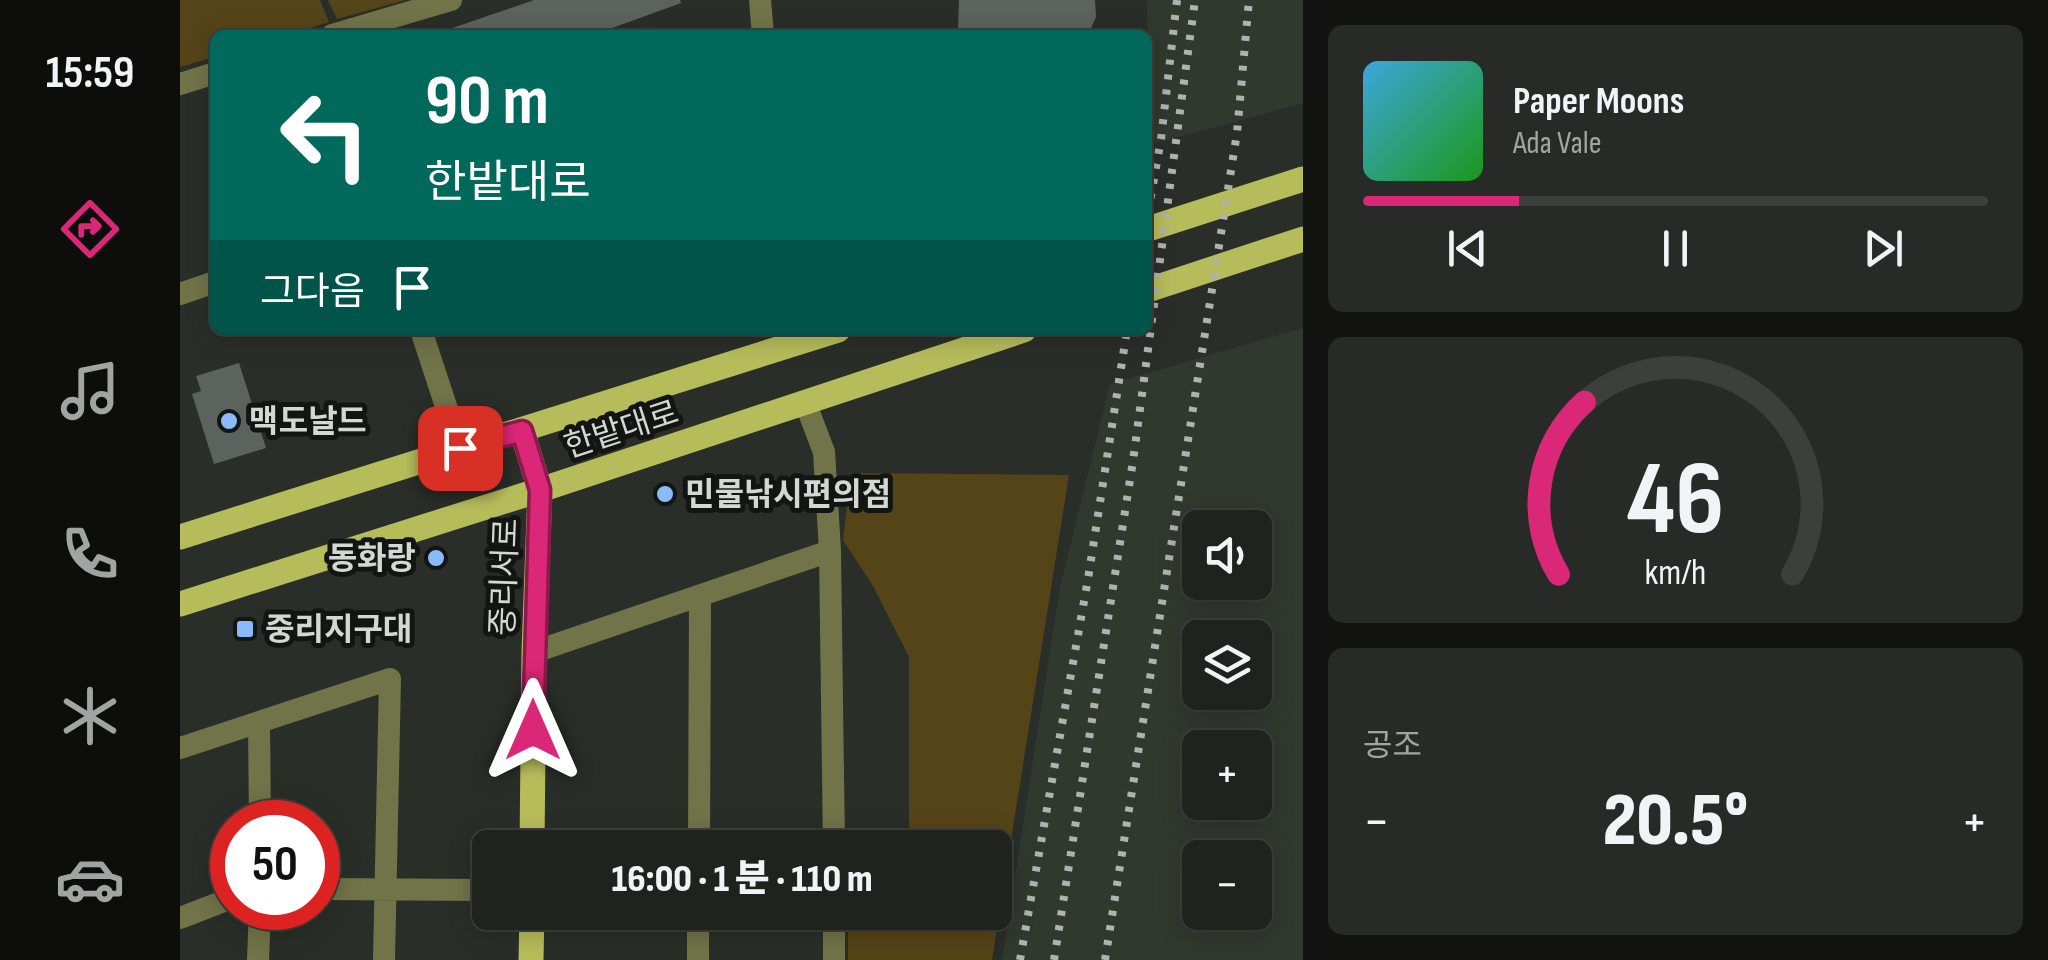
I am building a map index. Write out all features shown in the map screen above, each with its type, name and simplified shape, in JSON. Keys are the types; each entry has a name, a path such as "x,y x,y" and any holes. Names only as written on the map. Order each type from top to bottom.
{"main road":[{"path":"1152,228 1303,178"},
{"path":"1152,289 1303,239"},
{"name":"한밭대로","path":"180,604 1009,335"},
{"name":"한밭대로","path":"180,538 522,431 783,339"},
{"name":"중리서로","path":"522,431 540,490 532,830"},
{"path":"532,930 532,960"}],"street":[{"path":"349,30 451,0"},
{"path":"760,0 763,30"},
{"path":"180,84 210,75"},
{"path":"180,294 210,284"},
{"path":"423,335 460,448"},
{"path":"805,402 824,452 830,552 834,830"},
{"path":"534,652 830,552"},
{"path":"699,830 700,597"},
{"path":"180,748 390,679 384,960"},
{"path":"259,723 260,800"},
{"path":"340,890 472,890"},
{"path":"180,918 210,906"},
{"path":"258,960 259,930"},
{"path":"698,930 698,960"},
{"path":"834,930 834,960"}],"shaded area":[{"path":"180,0 320,0 329,22 303,30 210,30 210,58 180,67"},
{"path":"328,0 406,0 337,19"},
{"path":"1147,0 1303,0 1303,103 1152,144 1152,30 1147,30"},
{"path":"1303,328 1303,960 1002,960 1007,930 1012,930 1012,896 1060,587 1110,384"},
{"path":"851,473 1069,475 1012,834 1012,830 909,830 909,657 873,586 843,540"},
{"path":"848,930 997,930 992,960 848,960"}],"building":[{"path":"534,0 681,3 607,30 447,30"},
{"path":"959,0 1095,0 1096,17 1090,30 958,29"},
{"name":"맥도날드","path":"239,363 266,448 214,464 192,394 201,391 196,376"}],"railway":[{"path":"1152,190 1177,0"},
{"path":"1152,320 1195,0"},
{"path":"1105,960 1237,133 1249,0"},
{"path":"1020,960 1088,579 1126,335"},
{"path":"1054,960 1150,335"}],"place":[{"name":"맥도날드","path":"229,421"},
{"name":"민물낚시편의점","path":"665,494"},
{"name":"동화랑","path":"436,558"},
{"name":"중리지구대","path":"245,629"}],"route":[{"path":"460,448 522,431 540,490 533,730"}]}
